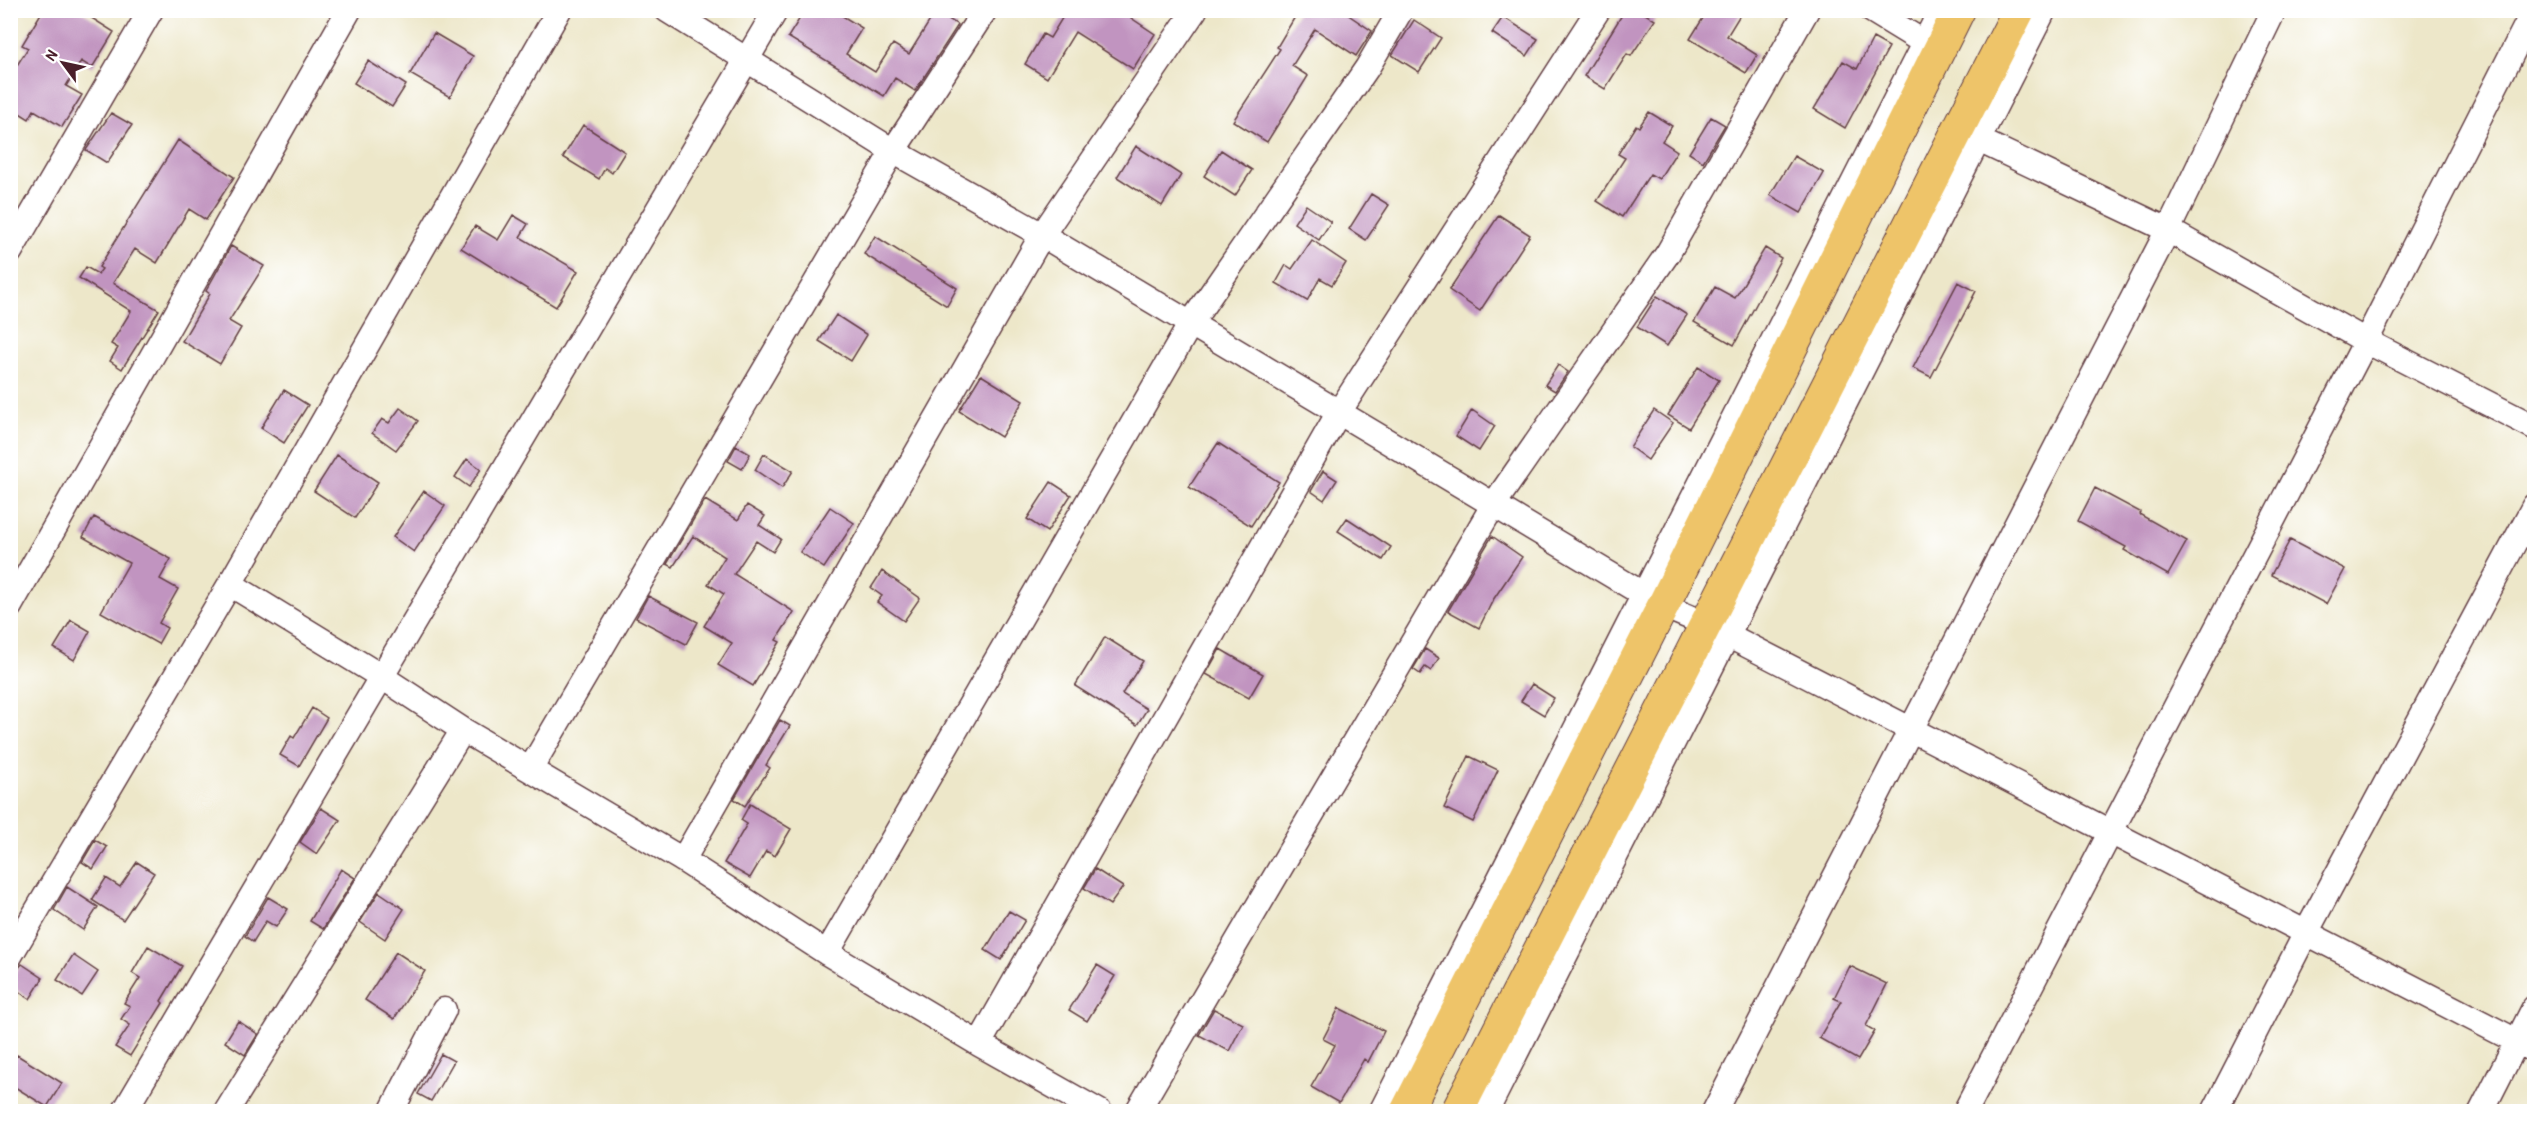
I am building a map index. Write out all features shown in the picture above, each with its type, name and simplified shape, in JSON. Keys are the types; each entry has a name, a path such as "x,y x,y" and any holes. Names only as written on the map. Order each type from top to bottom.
{"main road":[{"path":"1406,1112 1654,600 1931,47 1959,10"},
{"path":"1457,1112 1716,630 1968,135 2019,10"}],"street":[{"path":"10,252 151,10"},
{"path":"10,606 349,10"},
{"path":"10,956 230,584 559,10"},
{"path":"667,10 893,151 1042,235 1654,600 2526,1045"},
{"path":"124,1112 776,10"},
{"path":"531,768 893,151 985,10"},
{"path":"683,860 1042,235 1195,10"},
{"path":"827,952 1191,323 1367,68 1401,10"},
{"path":"979,1044 1339,412 1598,10"},
{"path":"1137,1112 1494,504 1668,253 1807,10"},
{"path":"1871,10 1931,47 1941,10"},
{"path":"2044,10 1968,135 2168,230 2366,341 2535,427"},
{"path":"1714,1112 2168,230 2274,10"},
{"path":"1965,1112 2366,341 2534,10"},
{"path":"2214,1112 2307,932 2535,506"},
{"path":"230,584 382,677 463,730 531,768 683,860 827,952 979,1044 1100,1112"},
{"path":"1381,1112 1654,600"},
{"path":"1486,1112 1716,630"},
{"path":"226,1112 463,730"},
{"path":"2481,1112 2526,1045 2535,1008"},
{"path":"391,1112 444,1010"}],"building":[{"path":"43,10 79,10 114,32 92,68 81,61 66,86 82,95 62,127 34,110 29,119 10,107 10,76 28,48 22,45"},
{"path":"805,10 833,10 862,28 846,54 875,72 893,44 909,54 936,11 958,25 915,91 895,78 884,96 788,37"},
{"path":"1067,10 1119,10 1155,34 1133,69 1075,32 1047,78 1025,64 1043,34 1050,38"},
{"path":"1299,10 1341,10 1372,31 1356,56 1315,29 1292,66 1308,76 1267,142 1233,121 1280,49 1277,47"},
{"path":"1625,10 1639,10 1655,20 1631,56 1627,54 1605,89 1584,76"},
{"path":"1708,10 1743,10 1727,36 1757,55 1746,73 1690,39"},
{"path":"1503,17 1538,39 1527,56 1492,33"},
{"path":"1414,20 1441,38 1419,72 1392,55"},
{"path":"434,33 473,56 450,97 410,74"},
{"path":"1873,38 1889,47 1845,128 1814,109 1843,61 1857,69"},
{"path":"368,61 406,85 392,107 354,83"},
{"path":"1649,112 1672,126 1662,141 1677,151 1659,179 1650,174 1622,217 1597,201 1625,158 1618,154 1636,125 1639,127"},
{"path":"111,113 132,125 107,163 86,150"},
{"path":"1711,117 1725,125 1703,162 1689,153"},
{"path":"583,125 625,152 612,173 605,168 599,179 563,157"},
{"path":"178,140 234,177 206,220 189,209 157,263 135,249 113,283 159,310 122,369 110,361 118,348 111,344 131,311 79,278 86,267 98,274 102,269 99,267"},
{"path":"1136,146 1181,175 1162,206 1117,177"},
{"path":"1221,150 1252,170 1235,196 1204,176"},
{"path":"1794,156 1824,173 1801,213 1770,195"},
{"path":"1371,194 1389,205 1366,240 1349,229"},
{"path":"1306,205 1331,222 1319,240 1294,223"},
{"path":"513,215 528,224 520,237 578,271 556,307 461,248 475,226 498,240"},
{"path":"1499,215 1530,235 1480,311 1449,290"},
{"path":"875,236 957,288 947,306 864,254"},
{"path":"1312,240 1346,263 1332,285 1320,278 1307,301 1276,283 1286,265 1292,269"},
{"path":"231,246 264,266 229,321 241,328 220,364 182,341 210,294 206,291"},
{"path":"1765,248 1781,258 1734,345 1694,322 1715,287 1735,298"},
{"path":"1958,282 1976,291 1931,377 1913,368"},
{"path":"1657,296 1687,315 1667,346 1637,327"},
{"path":"836,315 867,335 851,361 819,341"},
{"path":"1558,365 1568,372 1555,391 1545,385"},
{"path":"1698,367 1719,380 1689,428 1668,415"},
{"path":"981,375 1023,401 1001,437 959,411"},
{"path":"284,390 308,405 284,443 261,428"},
{"path":"400,408 418,421 396,450 372,433 382,419 389,423"},
{"path":"1472,410 1495,426 1479,451 1456,436"},
{"path":"1654,410 1673,423 1648,460 1630,447"},
{"path":"1218,443 1279,482 1251,526 1189,487"},
{"path":"736,446 750,454 742,469 728,461"},
{"path":"764,454 793,471 782,488 755,470"},
{"path":"337,455 378,482 355,518 314,491"},
{"path":"467,459 481,469 469,487 455,477"},
{"path":"1323,471 1337,480 1324,500 1311,491"},
{"path":"1051,482 1071,495 1047,532 1027,519"},
{"path":"2095,488 2187,541 2168,575 2124,550 2126,547 2078,521"},
{"path":"424,491 445,506 414,552 393,537"},
{"path":"705,500 738,520 747,505 765,516 759,525 781,539 773,552 756,541 734,574 794,612 776,640 780,642 753,686 718,665 732,643 704,626 724,594 708,584 725,557 693,536 673,567 667,564"},
{"path":"830,507 854,523 824,568 800,552"},
{"path":"94,517 171,559 160,579 178,589 159,623 167,628 158,644 101,612 129,563 83,537"},
{"path":"1347,518 1391,547 1383,560 1338,531"},
{"path":"1492,536 1522,557 1493,600 1479,628 1448,611"},
{"path":"2290,540 2345,569 2326,604 2271,575"},
{"path":"882,571 920,598 904,621 877,602 882,596 871,588"},
{"path":"648,596 698,622 686,644 636,618"},
{"path":"71,620 90,631 74,660 54,648"},
{"path":"1105,637 1143,661 1122,694 1147,709 1137,725 1075,686"},
{"path":"1220,649 1263,674 1249,698 1206,674"},
{"path":"1425,649 1439,658 1431,671 1425,667 1420,674 1413,669"},
{"path":"1532,684 1554,698 1544,715 1521,701"},
{"path":"312,708 327,718 299,766 280,755 291,736 294,738"},
{"path":"780,720 790,726 766,765 770,768 745,806 734,799"},
{"path":"1469,756 1498,770 1473,822 1444,808"},
{"path":"750,804 791,829 775,856 766,851 750,878 724,863 747,824 741,820"},
{"path":"321,808 340,820 317,854 300,842"},
{"path":"95,840 107,847 93,869 82,862"},
{"path":"137,862 154,873 123,920 92,900 106,878 120,887"},
{"path":"341,869 355,878 323,929 310,921"},
{"path":"1095,869 1123,887 1110,905 1084,888"},
{"path":"67,887 98,907 83,930 54,910"},
{"path":"379,892 404,909 385,939 360,922"},
{"path":"268,897 288,909 276,927 266,921 253,942 245,936"},
{"path":"1009,911 1025,920 1001,960 985,950"},
{"path":"148,946 182,966 161,1001 163,1003 130,1056 115,1047 130,1025 121,1019 130,1006 124,1003 140,978 132,973"},
{"path":"396,952 425,971 394,1019 365,1000"},
{"path":"73,955 98,972 82,996 57,980"},
{"path":"22,964 43,978 30,999 10,986 10,978"},
{"path":"1097,965 1115,976 1087,1021 1069,1010"},
{"path":"1850,966 1887,984 1866,1026 1875,1031 1858,1060 1819,1038 1841,1001 1834,998"},
{"path":"1339,1008 1384,1031 1368,1062 1364,1059 1339,1103 1311,1087 1335,1045 1323,1039"},
{"path":"1214,1009 1243,1024 1229,1051 1199,1035"},
{"path":"238,1021 258,1034 245,1055 225,1042"},
{"path":"441,1054 454,1061 431,1101 418,1094"},
{"path":"17,1055 62,1083 47,1107 10,1084 10,1066"}]}
